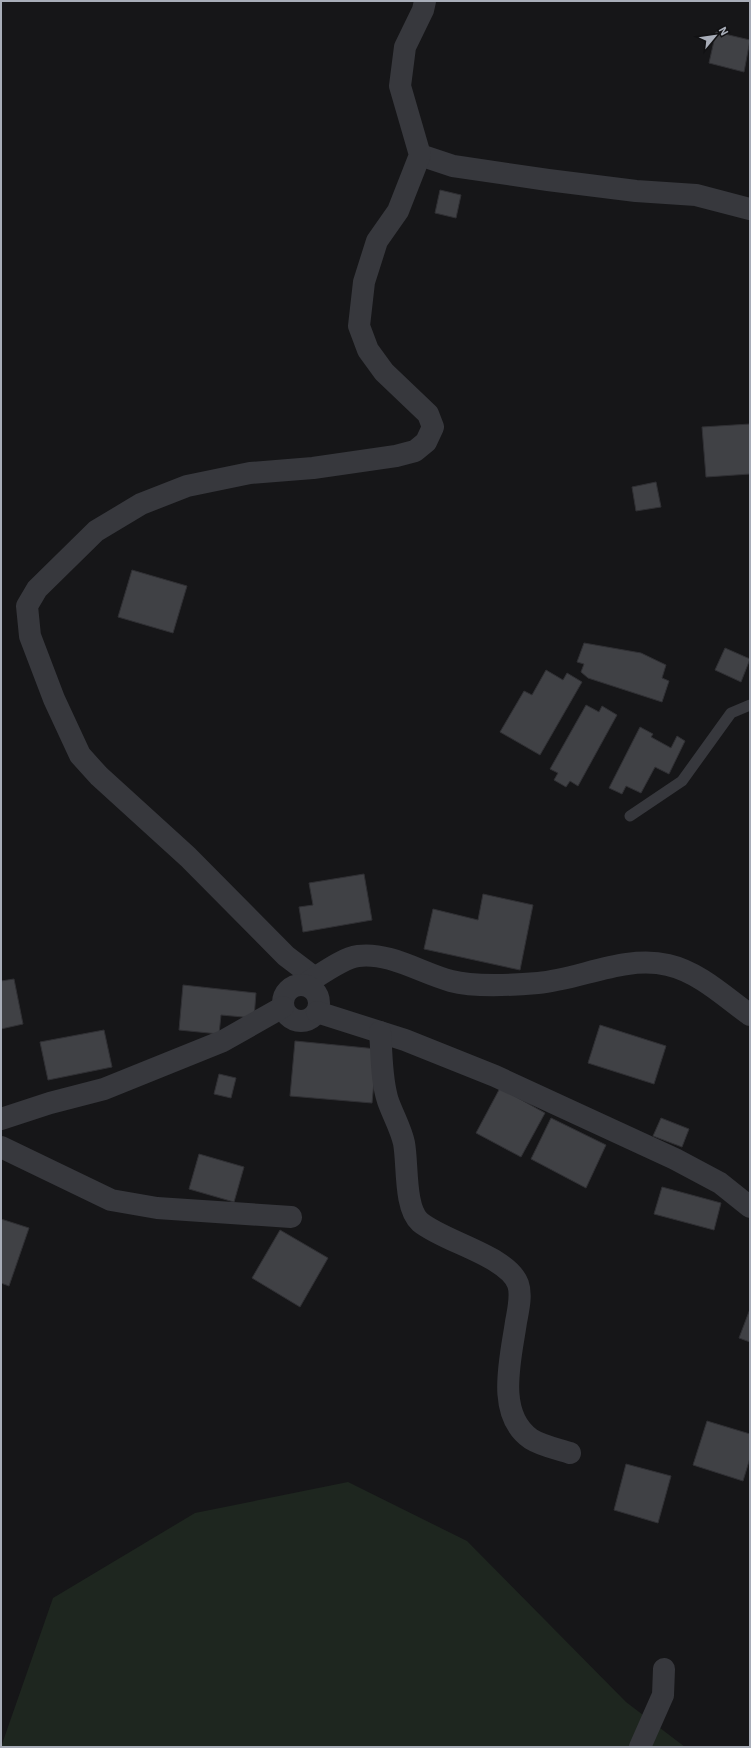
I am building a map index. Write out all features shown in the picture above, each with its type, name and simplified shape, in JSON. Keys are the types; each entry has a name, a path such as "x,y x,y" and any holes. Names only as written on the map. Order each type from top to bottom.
{"street":[{"path":"425,1 423,10 405,47 400,86 420,155 398,211 377,242 364,282 359,326 368,350 384,372 428,414 433,426 426,442 415,451 396,456 313,468 250,473 187,486 141,504 96,531 37,589 27,606 30,636 54,699 80,756 99,776 188,857 310,981 318,995 320,1007 309,1020 296,1021 286,1013 283,1008 284,995 288,990 293,986 310,981 356,956 365,956 402,963 452,981 514,984 565,979 621,965 646,962 688,971 750,1015"},
{"path":"420,155 453,166 556,181 636,191 696,195 750,210"},
{"path":"1,1119 50,1103 104,1089 223,1041 283,1008"},
{"path":"317,1012 405,1040 495,1076 676,1159 720,1183 750,1207"},
{"path":"380,1032 385,1085 388,1100 404,1141 410,1205 419,1221 443,1237 503,1265 515,1278 518,1284 520,1300 507,1393 520,1427 531,1438 545,1445 570,1453"},
{"path":"1,1147 111,1200 157,1208 291,1217"},
{"path":"640,1747 663,1695 664,1669"}],"lane":[{"path":"630,816 682,781 731,713 750,705"}],"shaded area":[{"path":"348,1482 467,1541 626,1702 685,1747 1,1747 53,1598 195,1513"}],"building":[{"path":"716,32 750,40 744,72 709,63"},
{"path":"440,190 461,195 456,218 435,213"},
{"path":"750,424 750,474 706,477 702,427"},
{"path":"656,482 661,507 636,511 632,487"},
{"path":"132,570 187,586 173,633 118,617"},
{"path":"584,643 641,653 666,665 662,678 669,681 662,702 588,678 581,672 584,664 577,662"},
{"path":"725,648 750,659 741,682 715,670"},
{"path":"546,670 563,680 567,673 582,682 540,755 500,732 524,691 532,695"},
{"path":"586,705 599,712 602,706 617,715 578,786 570,781 566,787 554,780 558,773 550,769"},
{"path":"640,727 653,734 651,737 671,748 677,736 685,741 669,774 655,767 641,793 626,786 622,794 609,788"},
{"path":"364,874 372,920 303,932 299,907 313,905 309,883"},
{"path":"483,894 533,905 520,970 424,949 433,909 478,920"},
{"path":"14,979 23,1024 1,1029 1,981"},
{"path":"183,985 256,993 254,1018 221,1015 219,1034 179,1030"},
{"path":"600,1025 666,1046 654,1084 588,1063"},
{"path":"104,1030 112,1067 48,1080 40,1042"},
{"path":"295,1041 377,1049 372,1103 290,1096"},
{"path":"219,1074 236,1078 231,1098 214,1094"},
{"path":"500,1088 545,1113 521,1157 476,1133"},
{"path":"551,1118 606,1145 586,1188 531,1159"},
{"path":"661,1118 689,1129 682,1147 653,1136"},
{"path":"199,1154 244,1167 234,1202 189,1189"},
{"path":"662,1187 721,1203 714,1230 654,1214"},
{"path":"1,1219 29,1228 9,1286 1,1283"},
{"path":"280,1230 328,1258 300,1307 252,1278"},
{"path":"750,1309 750,1342 739,1338"},
{"path":"707,1421 750,1434 750,1458 743,1481 693,1465"},
{"path":"626,1464 671,1476 658,1523 614,1510"}]}
